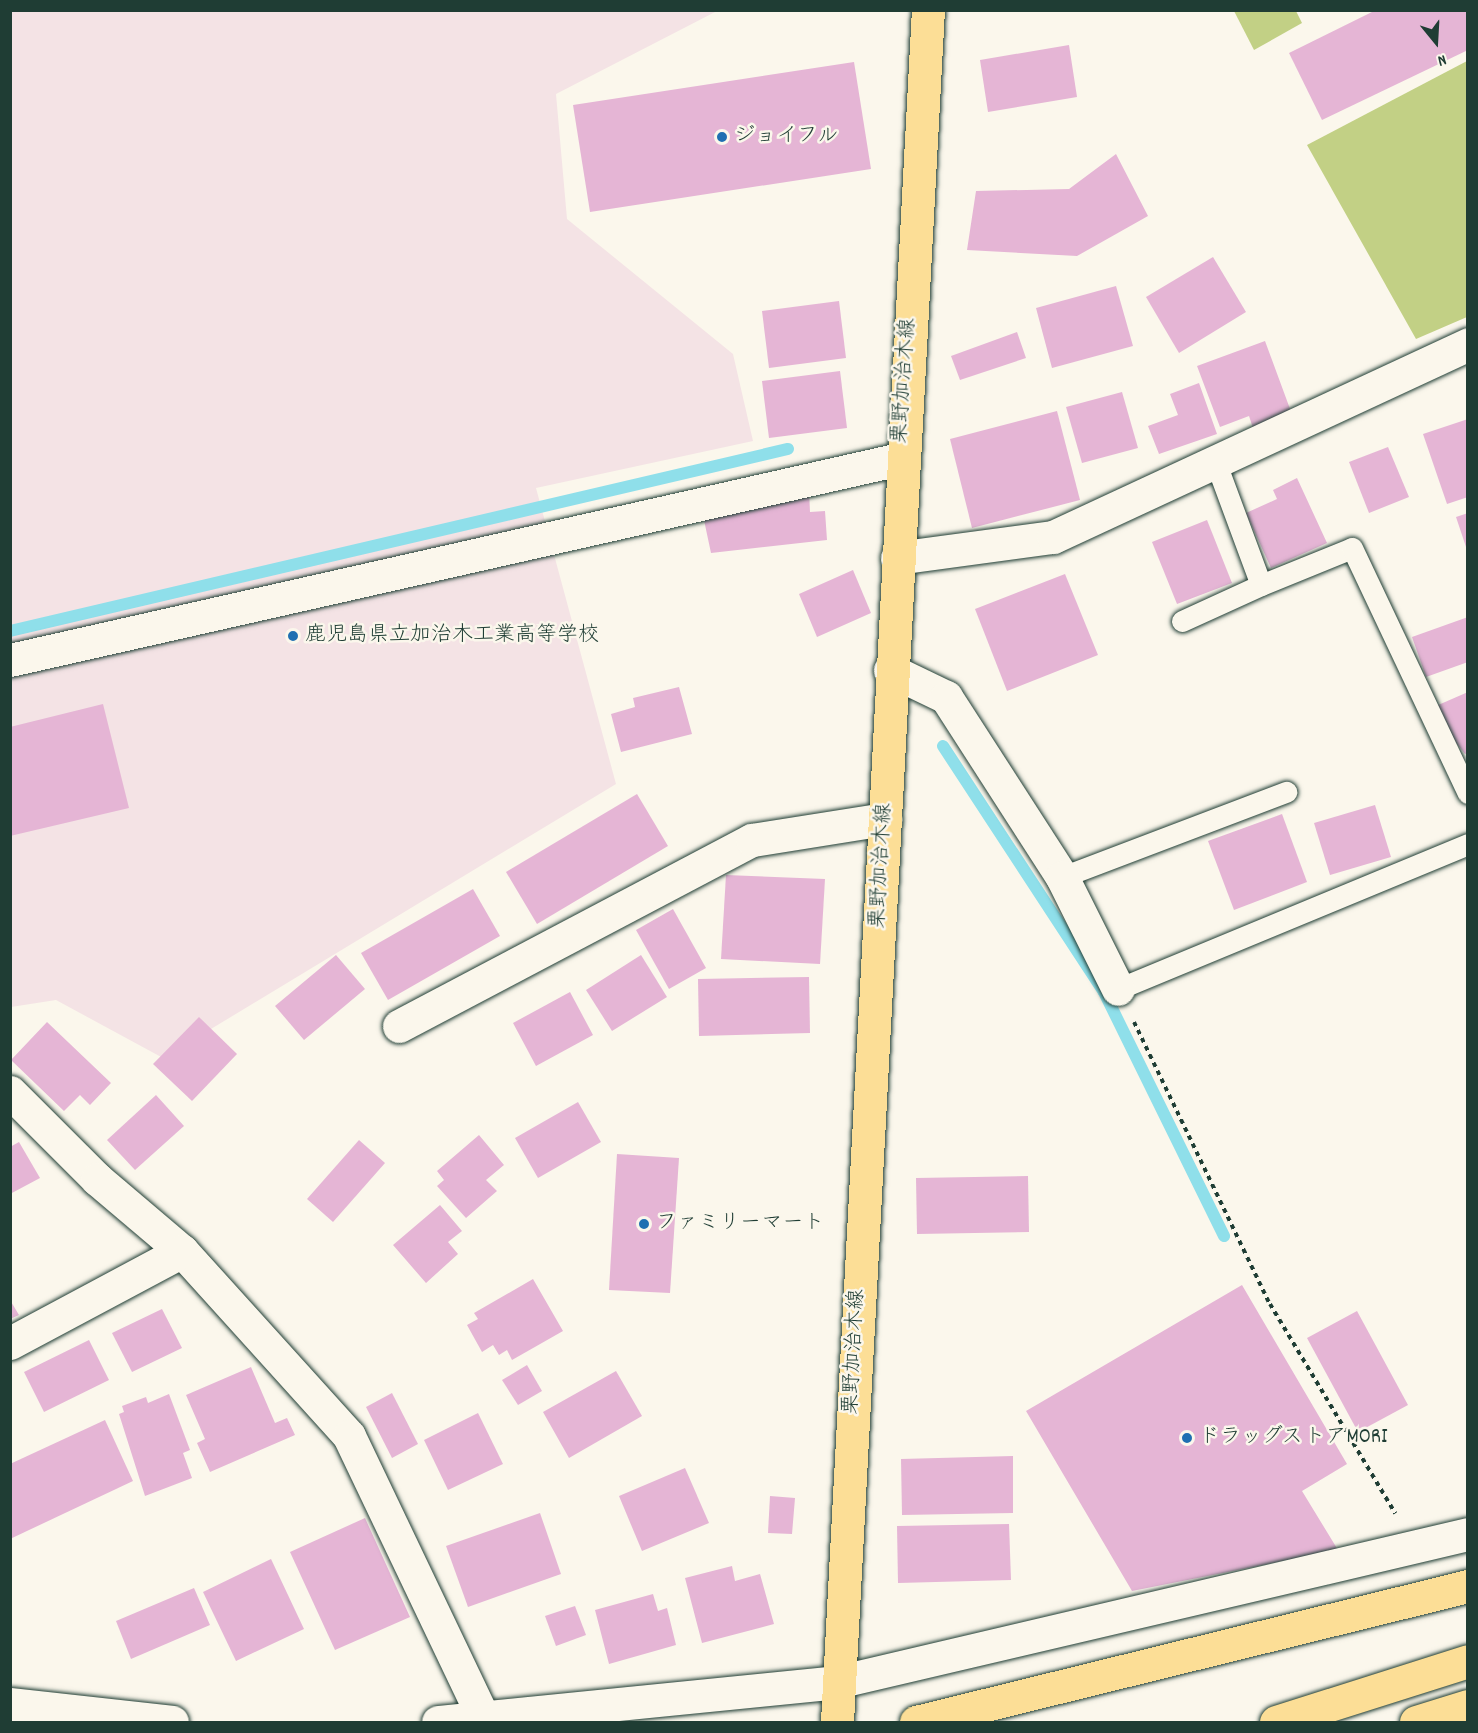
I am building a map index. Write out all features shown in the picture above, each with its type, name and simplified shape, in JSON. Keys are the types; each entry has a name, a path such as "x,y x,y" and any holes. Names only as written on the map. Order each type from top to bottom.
{"main road":[{"name":"栗野加治木線","path":"837,1722 837,1682 885,819 900,459 928,10"},
{"path":"920,1722 1467,1586"},
{"path":"1275,1722 1467,1661"},
{"path":"1416,1722 1467,1706"}],"street":[{"path":"897,558 1053,537 1214,458 1467,344"},
{"path":"10,660 900,459"},
{"path":"890,670 946,697 1062,877 1118,989"},
{"path":"399,1026 752,840 885,819"},
{"path":"10,1092 97,1179 182,1251 349,1436 484,1719"},
{"path":"10,1343 182,1251"},
{"path":"438,1722 837,1682 1467,1534"},
{"path":"10,1704 172,1722"}],"lane":[{"path":"1214,458 1261,585"},
{"path":"1182,621 1261,585 1352,548 1467,794"},
{"path":"1062,877 1286,792"},
{"path":"1118,989 1467,844"}],"path":[{"path":"1118,989 1270,1304 1415,1547"}],"shaded area":[{"name":"鹿児島県立加治木工業高等学校","path":"11,11 717,11 556,94 567,219 733,354 753,441 536,488 616,784 163,1058 56,1000 11,1007"}],"green space":[{"path":"1234,11 1296,11 1302,23 1254,50"},
{"path":"1467,61 1467,317 1416,339 1307,145"}],"building":[{"path":"1376,10 1468,10 1468,50 1322,120 1289,53"},
{"path":"1069,45 1077,97 988,112 980,60"},
{"name":"ジョイフル","path":"854,62 871,169 590,212 573,105"},
{"path":"1116,154 1148,216 1077,256 967,250 976,191 1069,189"},
{"path":"1213,257 1246,312 1179,353 1146,297"},
{"path":"1116,286 1133,346 1052,368 1036,308"},
{"path":"839,301 846,358 769,368 762,311"},
{"path":"1017,332 1026,358 960,380 951,356"},
{"path":"1265,341 1293,417 1254,431 1249,416 1220,427 1197,366"},
{"path":"840,371 847,428 769,438 762,381"},
{"path":"1199,383 1217,434 1159,454 1148,426 1178,415 1170,394"},
{"path":"1122,392 1138,448 1082,463 1066,407"},
{"path":"1057,411 1080,500 972,528 950,439"},
{"path":"1468,419 1468,497 1447,504 1423,434"},
{"path":"1388,447 1409,497 1369,513 1349,462"},
{"path":"1297,478 1327,543 1271,568 1246,513 1277,499 1273,490"},
{"path":"809,490 810,512 825,511 827,540 711,553 701,506"},
{"path":"1468,513 1468,550 1467,550 1456,517"},
{"path":"1207,520 1232,583 1177,604 1152,542"},
{"path":"853,570 871,613 817,637 799,594"},
{"path":"1065,574 1098,655 1007,691 975,609"},
{"path":"1468,617 1468,662 1426,677 1412,637"},
{"path":"679,687 692,734 621,752 611,714 635,707 633,698"},
{"path":"1468,692 1468,753 1465,754 1429,709"},
{"path":"103,704 129,808 10,836 10,727"},
{"path":"637,794 668,846 537,924 506,872"},
{"path":"1375,805 1391,857 1330,875 1314,823"},
{"path":"1282,814 1307,882 1234,910 1208,841"},
{"path":"726,875 825,879 820,964 721,959"},
{"path":"473,889 500,936 388,1000 361,953"},
{"path":"673,909 706,968 669,989 636,930"},
{"path":"336,955 365,989 304,1040 275,1006"},
{"path":"641,955 667,997 612,1031 586,990"},
{"path":"809,977 810,1033 699,1036 698,979"},
{"path":"570,992 593,1035 536,1066 513,1023"},
{"path":"199,1017 237,1054 192,1101 153,1064"},
{"path":"47,1022 111,1083 90,1105 80,1095 64,1111 11,1060"},
{"path":"156,1095 184,1126 135,1170 107,1140"},
{"path":"578,1102 601,1142 538,1178 515,1138"},
{"path":"479,1135 504,1165 486,1180 497,1191 466,1218 437,1186 444,1180 437,1171"},
{"path":"359,1140 385,1163 333,1222 307,1199"},
{"path":"19,1142 40,1178 10,1194 10,1147"},
{"name":"ファミリーマート","path":"617,1154 679,1158 670,1293 609,1290"},
{"path":"1028,1176 1029,1232 917,1234 916,1178"},
{"path":"440,1205 462,1231 448,1242 458,1254 426,1283 393,1245"},
{"path":"533,1279 563,1331 512,1360 507,1350 499,1355 493,1345 482,1352 467,1325 478,1319 474,1313"},
{"name":"ドラッグストアMORI","path":"1242,1285 1347,1464 1302,1491 1338,1550 1132,1591 1026,1411"},
{"path":"10,1300 19,1315 10,1319"},
{"path":"162,1309 182,1348 132,1372 112,1333"},
{"path":"1357,1311 1408,1405 1358,1432 1307,1338"},
{"path":"89,1340 109,1380 44,1412 24,1372"},
{"path":"527,1365 542,1391 518,1405 502,1380"},
{"path":"251,1367 275,1423 287,1418 295,1435 210,1472 197,1443 205,1439 186,1395"},
{"path":"616,1371 642,1416 569,1458 543,1412"},
{"path":"392,1393 418,1444 392,1458 366,1407"},
{"path":"169,1394 190,1450 183,1453 192,1478 145,1496 119,1414 124,1412 122,1406 146,1397 148,1403"},
{"path":"478,1413 503,1464 448,1490 424,1440"},
{"path":"105,1420 133,1481 10,1539 10,1464"},
{"path":"1013,1456 1013,1513 902,1515 901,1459"},
{"path":"685,1468 709,1523 642,1551 619,1496"},
{"path":"770,1496 795,1498 792,1534 768,1533"},
{"path":"540,1513 561,1574 468,1607 446,1546"},
{"path":"365,1518 410,1617 335,1650 290,1552"},
{"path":"1009,1524 1011,1580 898,1583 897,1526"},
{"path":"271,1559 304,1629 236,1661 203,1592"},
{"path":"732,1566 735,1581 760,1574 774,1624 702,1643 685,1578"},
{"path":"194,1588 210,1625 131,1659 116,1621"},
{"path":"653,1594 658,1611 667,1608 676,1645 609,1664 595,1610"},
{"path":"575,1606 586,1635 556,1646 545,1616"}],"waterway":[{"path":"10,631 788,449"},
{"path":"943,746 1104,992 1224,1236"}],"place":[{"name":"ジョイフル","path":"722,137"},
{"name":"鹿児島県立加治木工業高等学校","path":"293,636"},
{"name":"ファミリーマート","path":"644,1224"},
{"name":"ドラッグストアMORI","path":"1187,1438"}]}
